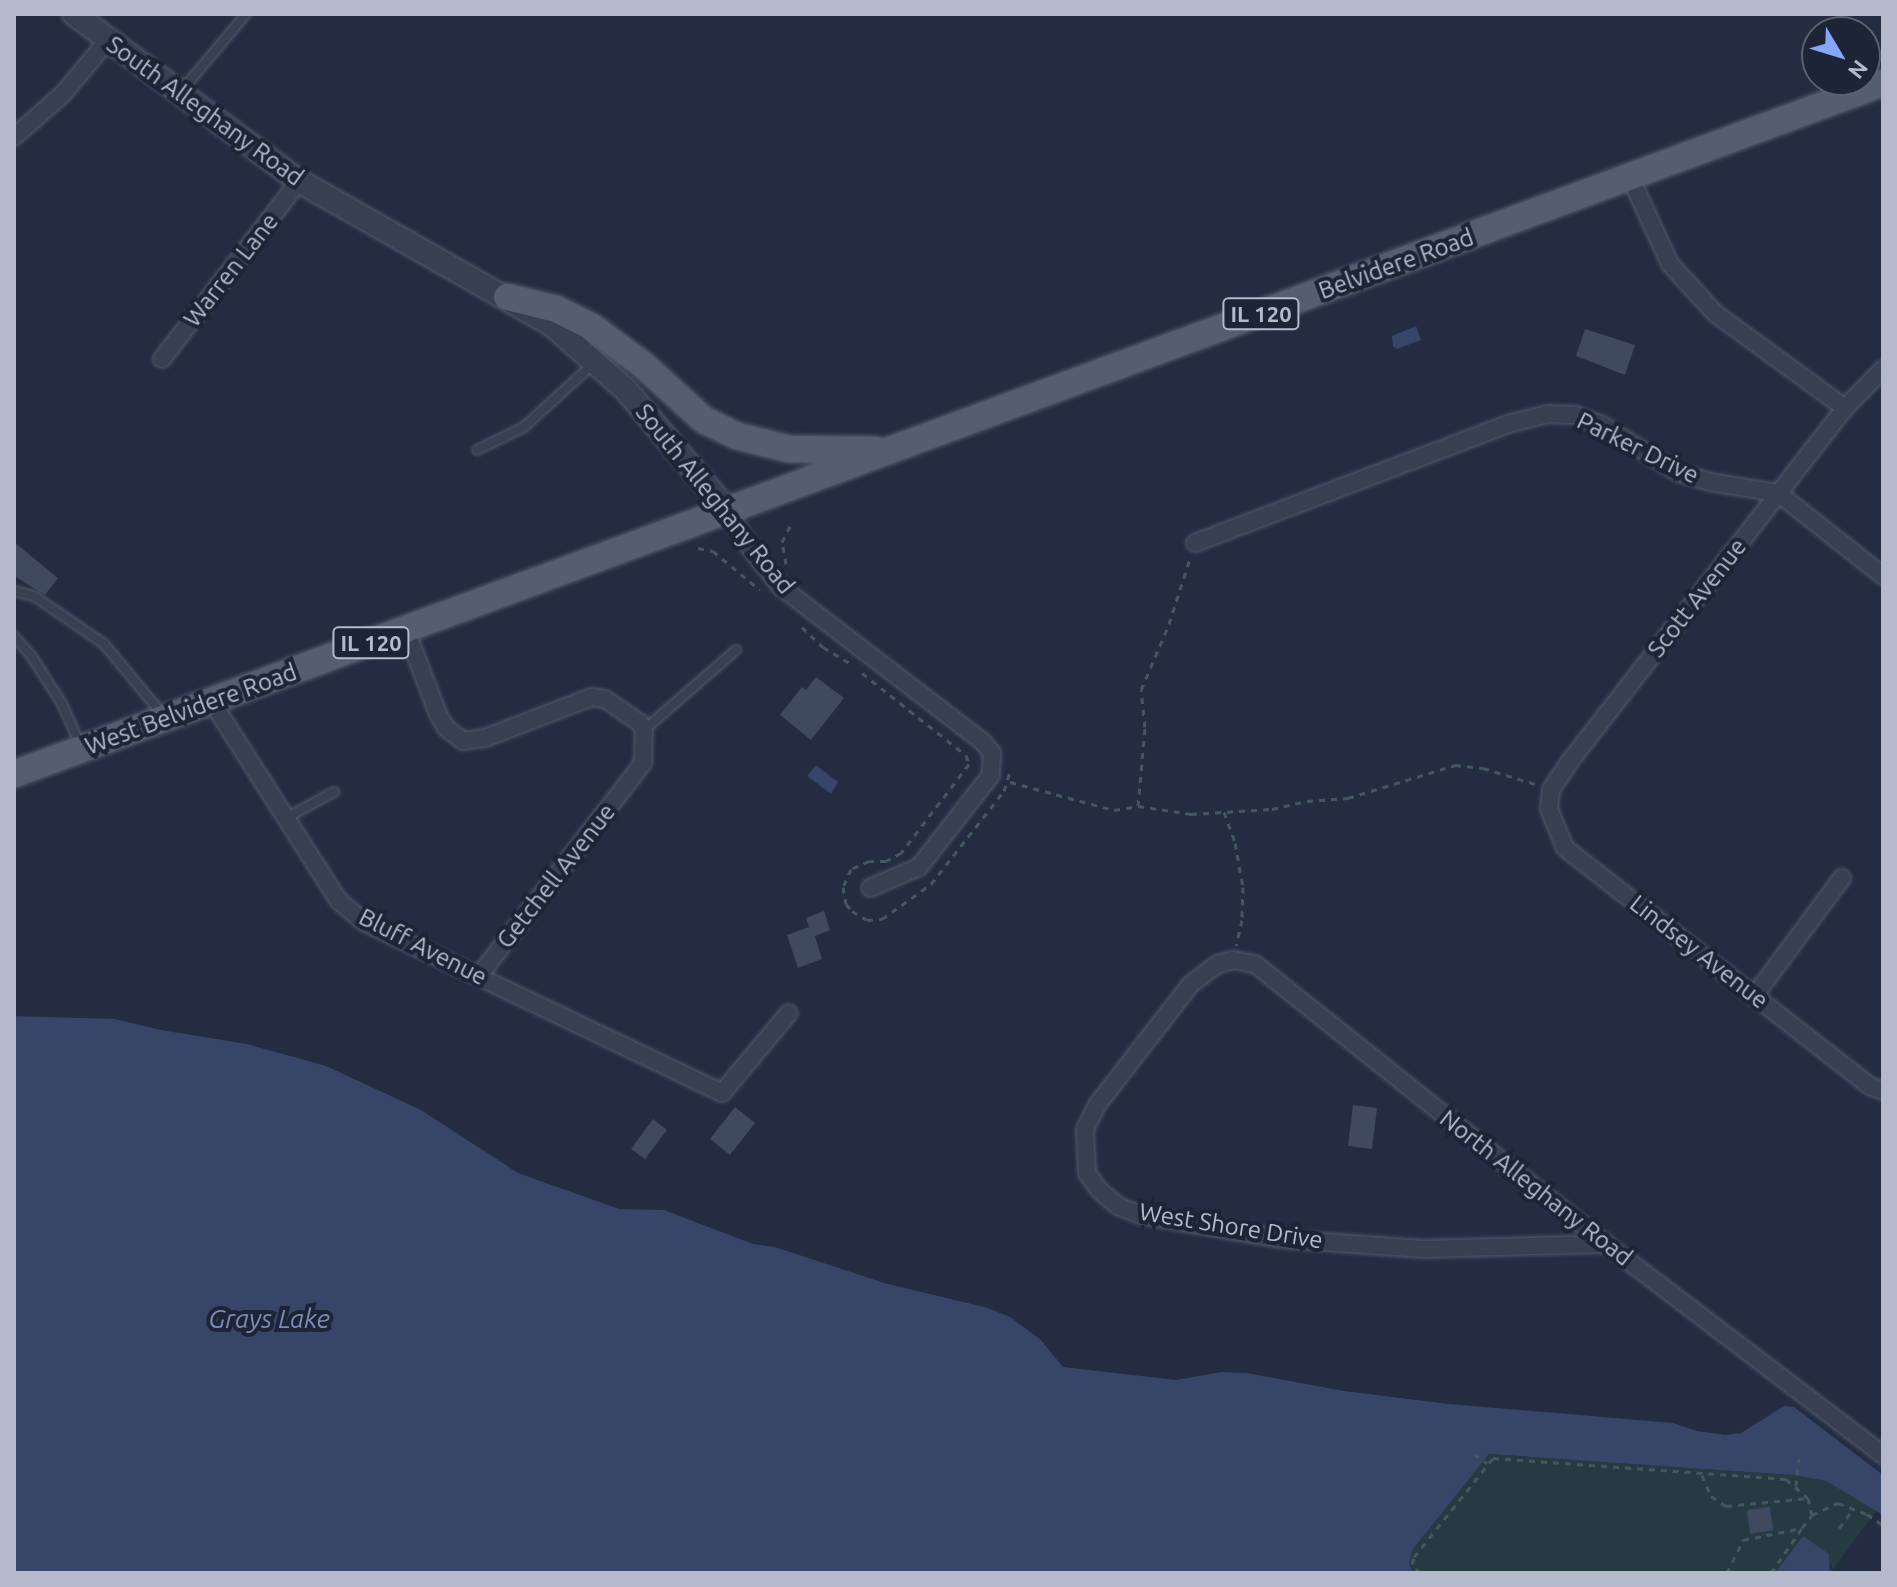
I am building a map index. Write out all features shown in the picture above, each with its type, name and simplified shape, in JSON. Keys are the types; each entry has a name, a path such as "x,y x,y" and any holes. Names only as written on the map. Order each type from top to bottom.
{"main road":[{"name":"Belvidere Road","path":"728,511 1883,83"},
{"path":"507,297 556,309 592,327 642,364 704,420 737,436 789,449 891,450"},
{"name":"West Belvidere Road","path":"14,774 728,511"}],"street":[{"name":"South Alleghany Road","path":"74,14 299,181 551,324 626,390 678,447 781,587 982,741 994,760 991,775"},
{"path":"14,137 63,94 108,40"},
{"path":"1630,177 1670,264 1716,314 1845,408"},
{"name":"Warren Lane","path":"162,359 299,181"},
{"name":"Scott Avenue","path":"1551,790 1845,408 1883,369"},
{"name":"Parker Drive","path":"1195,543 1494,429 1548,414 1575,415 1602,425 1677,472 1710,482 1778,493 1883,576"},
{"path":"406,630 438,714 446,728 463,741 485,738 592,697 605,699 644,730"},
{"name":"Bluff Avenue","path":"212,702 339,901 364,922 722,1093 789,1013"},
{"name":"Getchell Avenue","path":"479,976 643,763 644,730"},
{"path":"870,888 919,867 991,775"},
{"name":"Lindsey Avenue","path":"1551,790 1549,809 1565,848 1870,1086 1883,1091"},
{"path":"1755,995 1842,878"},
{"name":"West Shore Drive","path":"1234,960 1218,964 1187,990 1097,1105 1085,1129 1087,1173 1118,1206 1141,1215 1281,1239 1423,1249 1606,1244"},
{"name":"North Alleghany Road","path":"1234,960 1255,964 1606,1244 1883,1455"}],"lane":[{"path":"179,94 246,14"},
{"path":"477,450 524,427 594,362"},
{"path":"14,591 34,596 104,644 166,718"},
{"path":"14,636 32,657 62,704 81,749"},
{"path":"644,730 736,650"},
{"path":"286,818 334,792"}],"path":[{"path":"788,568 782,549 790,526"},
{"path":"1138,806 1145,727 1141,690 1169,624 1195,543"},
{"path":"698,548 713,551 768,597"},
{"path":"797,622 823,647 850,662 966,755 969,764 901,853 886,861 869,861 851,869 843,887 846,904 852,911 867,920 882,919 931,884 1009,781 1010,768"},
{"path":"991,775 1114,810 1138,806 1178,813 1224,812 1348,798 1455,765 1483,768 1551,790"},
{"path":"1224,812 1235,843 1243,887 1242,920 1234,960"},
{"path":"1474,1454 1487,1463"},
{"path":"1420,1573 1412,1564 1414,1557 1487,1463 1497,1458 1786,1479 1808,1498 1812,1515"},
{"path":"1796,1486 1799,1458"},
{"path":"1701,1474 1711,1496 1726,1506 1808,1498"},
{"path":"1771,1573 1812,1515 1838,1503 1854,1508 1883,1525"},
{"path":"1839,1528 1854,1508"},
{"path":"1727,1573 1743,1540 1802,1528"}],"green space":[{"path":"1488,1454 1792,1475 1826,1481 1877,1510 1830,1573 1832,1566 1803,1536 1775,1573 1413,1573 1409,1564 1413,1549"}],"water":[{"path":"1416,326 1421,340 1397,349 1393,347 1392,336"},
{"path":"816,765 838,782 831,794 807,776"},
{"name":"Grays Lake","path":"14,1016 115,1019 247,1044 326,1066 421,1110 518,1173 619,1209 664,1210 753,1244 775,1247 884,1283 988,1308 1010,1317 1040,1339 1063,1367 1176,1380 1222,1372 1247,1373 1344,1391 1449,1404 1673,1423 1725,1435 1741,1433 1784,1406 1794,1407 1883,1475 1883,1515 1826,1481 1792,1475 1489,1454 1413,1549 1409,1563 1413,1573 14,1573"},
{"path":"1803,1536 1829,1554 1830,1573 1775,1573"}],"building":[{"path":"1585,329 1635,345 1625,375 1576,356"},
{"path":"14,542 58,578 45,595 14,576"},
{"path":"816,677 844,698 811,740 780,715 802,687 806,690"},
{"path":"824,911 830,930 815,936 822,959 798,968 787,935 809,927 806,918"},
{"path":"1353,1105 1377,1108 1372,1149 1348,1146"},
{"path":"735,1107 755,1123 730,1155 710,1139"},
{"path":"653,1119 667,1130 645,1159 631,1149"},
{"path":"1770,1507 1773,1530 1750,1534 1747,1510"}]}
